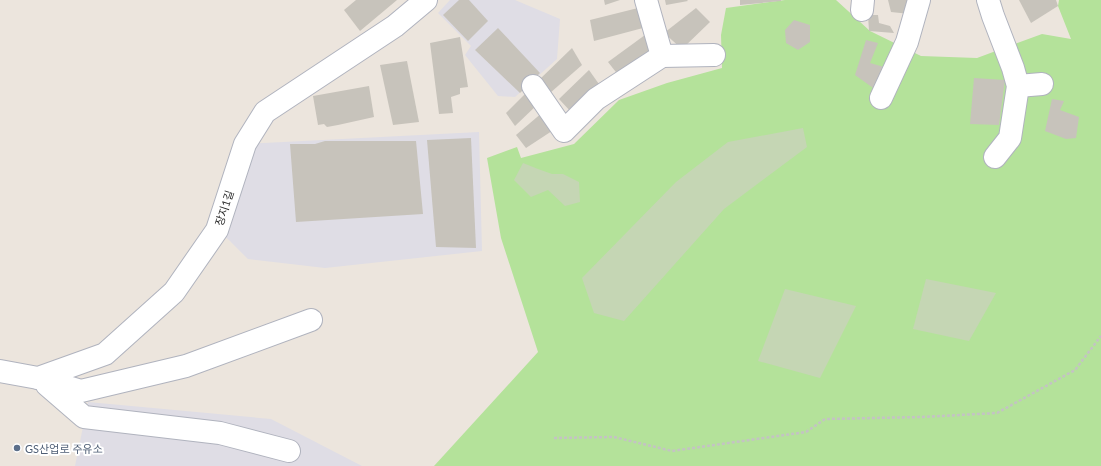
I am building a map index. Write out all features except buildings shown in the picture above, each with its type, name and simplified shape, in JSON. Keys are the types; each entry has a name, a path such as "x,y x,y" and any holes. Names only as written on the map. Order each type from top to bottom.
{"street":[{"name":"장지1길","path":"38,378 105,354 174,292 217,230 245,144 264,112 395,26 426,0"},
{"path":"646,0 662,56"},
{"path":"881,98 907,42 919,0"},
{"path":"988,0 1013,68 1018,86 1010,138 995,157"},
{"path":"533,86 564,131 596,99 662,56 714,55"},
{"path":"1018,86 1042,84"},
{"path":"0,371 38,378 81,392 186,366 311,320"},
{"path":"38,378 84,417 220,433 290,451"}],"path":[{"path":"554,438 614,437 672,451 806,432 825,418 922,417 997,413 1075,370 1101,336"}],"shaded area":[{"path":"450,0 515,0 560,19 557,59 515,97 498,96 465,55 471,46 438,13"},
{"path":"479,132 482,251 325,268 248,259 217,230 245,144"},
{"path":"88,402 271,419 362,466 75,466"}],"green space":[{"path":"785,0 836,0 870,31 921,56 977,58 1042,34 1071,39 1058,6 1059,0 1101,0 1101,466 434,466 538,352 501,238 487,158 517,147 521,158 574,144 619,100 667,83 722,68 721,35 726,8"},
{"path":"803,128 807,147 724,209 624,321 594,313 582,278 676,182 728,142"},
{"path":"523,163 552,174 563,174 579,182 580,202 565,206 548,190 531,197 514,180"},
{"path":"926,279 996,293 969,341 913,329"},
{"path":"785,289 856,306 820,378 758,361"}],"place":[{"name":"GS산업로 주유소","path":"17,448"}]}
